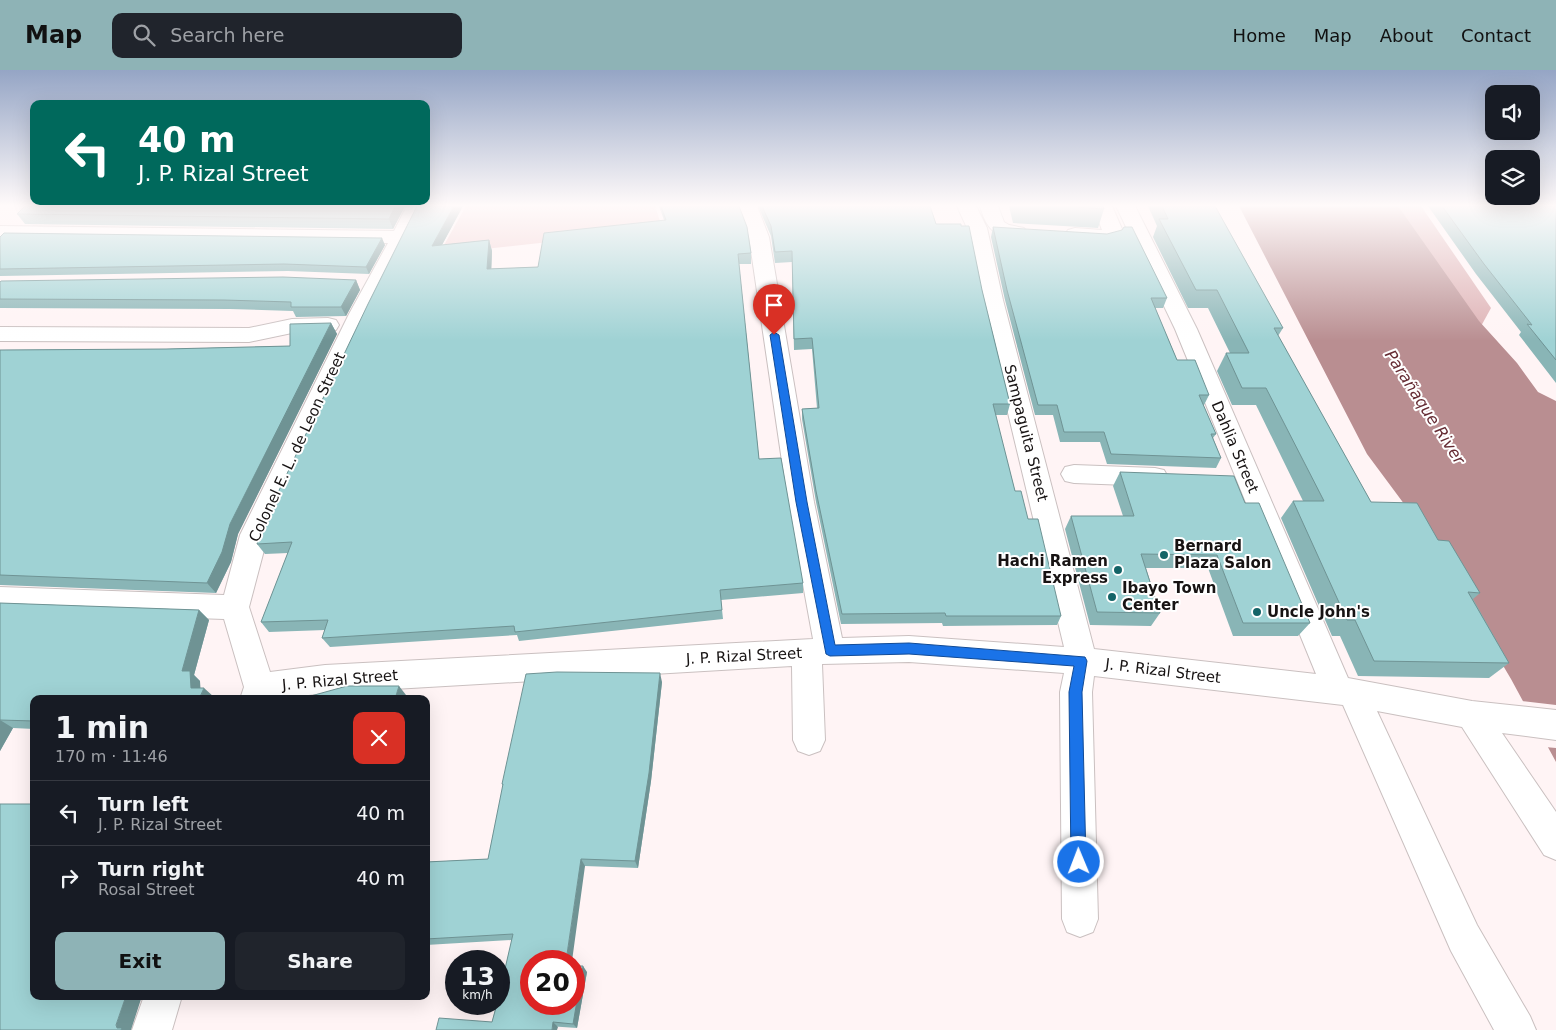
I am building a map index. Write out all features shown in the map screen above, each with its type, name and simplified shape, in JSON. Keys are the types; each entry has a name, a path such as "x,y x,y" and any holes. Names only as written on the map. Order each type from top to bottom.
{"street":[{"name":"Colonel E. L. de Leon Street","path":"235,607 254,535 354,325 366,282 390,251"},
{"path":"761,251 801,502 818,651 810,740"},
{"name":"Sampaguita Street","path":"982,251 992,300 1076,631 1081,661 1076,692 1080,919"},
{"name":"Dahlia Street","path":"1147,251 1186,329 1236,480 1346,691 1464,938 1516,1030"},
{"path":"0,334 248,335 292,326 354,325"},
{"path":"1074,474 1177,478"},
{"path":"0,599 235,607 257,693"},
{"name":"J. P. Rizal Street","path":"257,693 325,679 818,651 909,648 1081,661 1346,691 1472,715 1556,725"},
{"path":"1472,715 1556,843"},
{"path":"152,1030 162,1000"}],"shaded area":[{"path":"441,251 468,251 439,254"},
{"path":"1410,251 1452,251 1491,308 1480,328"}],"water":[{"name":"Parañaque River","path":"1262,251 1430,251 1479,321 1517,363 1538,392 1556,401 1556,762 1511,679 1419,524 1367,454"}],"pier":[{"path":"1521,701 1556,705 1556,748 1545,747"}],"building":[{"path":"0,251 375,251 366,267 284,264 0,269"},
{"path":"395,251 488,251 487,269 538,267 541,251 751,251 751,253 738,254 759,459 781,458 803,583 720,590 722,610 515,632 514,626 322,638 328,620 261,622 292,542 257,544 262,526"},
{"path":"775,251 974,251 1010,404 993,404 1015,491 1021,491 1028,519 1038,519 1061,616 946,616 945,613 842,614 816,491 802,409 819,408 812,338 794,339 792,251"},
{"path":"998,251 1144,251 1167,298 1151,298 1177,360 1195,360 1209,395 1199,395 1216,434 1211,434 1221,458 1111,454 1104,432 1064,432 1057,405 1038,405"},
{"path":"1176,251 1240,251 1283,328 1274,328 1371,502 1417,503 1438,540 1449,541 1480,593 1468,592 1509,663 1374,661 1355,620 1347,620 1293,501 1324,501 1266,388 1242,388 1226,353 1249,353 1217,290 1196,290"},
{"path":"1474,251 1556,251 1556,360 1527,324 1532,325"},
{"path":"283,277 356,280 341,307 291,307 291,302 224,300 0,299 1,281"},
{"path":"331,323 230,524 222,552 207,583 0,575 0,350 290,346 290,324"},
{"path":"1120,472 1234,476 1245,503 1259,503 1310,623 1243,623 1217,555 1141,554 1160,613 1097,612 1071,516 1134,516"},
{"path":"0,603 199,610 182,671 190,671 191,688 204,688 201,695 30,695 30,721 0,720"},
{"path":"557,672 660,673 649,773 635,861 581,859 568,950 520,950 520,1015 575,1015 573,1024 553,1022 552,1030 436,1030 439,1018 492,1022 494,1015 510,1015 509,950 513,934 430,939 430,862 488,859 526,674"},
{"path":"347,686 399,686 396,695 314,695"},
{"path":"0,804 30,804 30,1000 125,1000 116,1025 117,1028 122,1028 121,1030 0,1030"}],"place":[{"name":"Bernard Plaza Salon","path":"1164,555"},
{"name":"Hachi Ramen Express","path":"1118,570"},
{"name":"Ibayo Town Center","path":"1112,597"},
{"name":"Uncle John's","path":"1257,612"}],"route":[{"path":"774,335 801,502 830,651 909,648 1081,661 1076,692 1079,862"}]}
